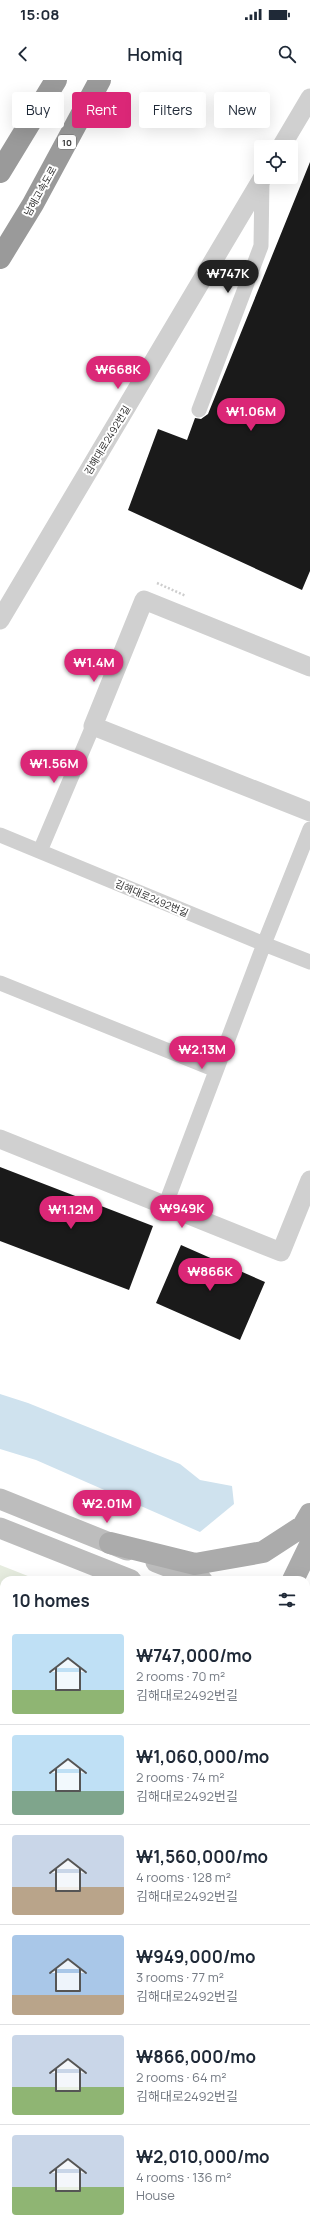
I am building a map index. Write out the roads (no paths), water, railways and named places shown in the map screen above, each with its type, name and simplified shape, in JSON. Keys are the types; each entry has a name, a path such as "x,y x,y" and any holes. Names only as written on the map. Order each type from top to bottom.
{"highway":[{"path":"0,172 56,80"},
{"name":"남해고속도로","path":"0,258 33,204 100,80"},
{"path":"33,204 114,80"}],"main road":[{"path":"0,1499 192,1576"},
{"path":"110,1543 195,1564 263,1552 303,1526 310,1514"},
{"path":"0,1528 121,1576"},
{"path":"296,1576 310,1545"}],"street":[{"path":"285,140 310,98"},
{"name":"김해대로2492번길","path":"0,620 258,184"},
{"path":"199,410 261,246 262,184"},
{"path":"40,851 144,600 310,667"},
{"path":"93,726 310,812"},
{"path":"165,1206 264,944 310,829"},
{"name":"김해대로2492번길","path":"0,835 310,962"},
{"path":"0,983 216,1070"},
{"path":"0,1139 281,1252 310,1180"}],"water":[{"path":"0,1394 28,1403 180,1464 200,1480 232,1486 234,1504 200,1532 36,1460 0,1449"}]}
